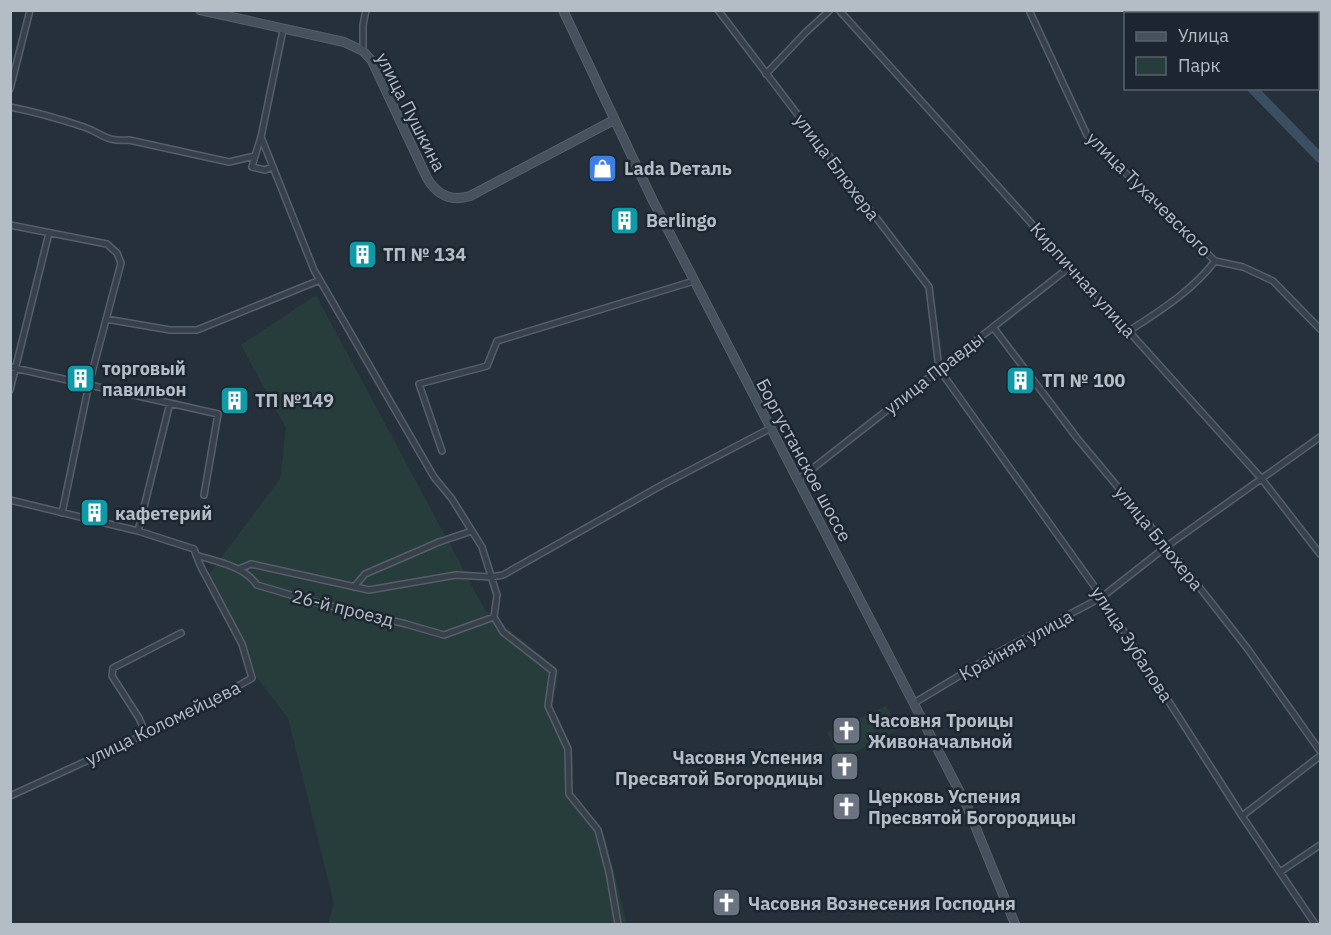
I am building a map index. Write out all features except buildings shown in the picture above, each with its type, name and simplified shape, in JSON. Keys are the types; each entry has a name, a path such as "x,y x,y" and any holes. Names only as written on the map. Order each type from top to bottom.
{"street":[{"path":"10,89 30,10"},
{"name":"улица Пушкина","path":"200,10 344,42 363,51 380,74 427,178 433,188 448,197 459,199 470,196 614,120"},
{"path":"363,51 363,25 366,10"},
{"name":"Боргустанское шоссе","path":"563,10 614,120 694,281 967,806 1015,924"},
{"name":"улица Блюхера","path":"718,10 929,287 939,369"},
{"path":"766,74 830,10"},
{"name":"Кирпичная улица","path":"839,10 1261,478 1320,554"},
{"name":"улица Тухачевского","path":"1029,10 1087,135 1215,261 1243,267 1273,281 1320,329"},
{"path":"272,167 265,170 252,167 261,137 283,30"},
{"path":"10,107 41,113 88,128 114,141 129,140 229,162 255,156"},
{"path":"261,137 320,280 434,477 452,499 482,547 497,595 494,617 503,632 553,671 548,706 568,748 569,794 598,830 609,872 618,924"},
{"path":"10,225 107,244 117,253 120,263 89,384 62,513"},
{"path":"10,390 13,368 49,232"},
{"path":"1129,331 1180,297 1202,277 1215,261"},
{"name":"улица Правды","path":"798,480 1071,266"},
{"path":"106,319 170,330 197,330 320,280"},
{"path":"442,451 419,384 487,366 497,341 694,281"},
{"name":"улица Блюхера","path":"993,327 1077,438 1167,546 1247,648 1320,753"},
{"path":"13,368 219,414 204,495"},
{"name":"улица Зубалова","path":"939,369 1102,597 1242,816 1315,924"},
{"path":"10,500 138,531 170,403"},
{"path":"239,570 251,564 369,590 456,575 491,577 503,575 662,485 771,428"},
{"name":"Крайняя улица","path":"914,703 999,652 1102,597 1167,546 1320,437"},
{"name":"улица Коломейцева","path":"10,796 146,734 232,691 252,678 242,644 194,549 138,531"},
{"path":"354,587 365,574 432,545 472,531"},
{"name":"26-й проезд","path":"196,555 239,570 252,578 257,585 444,635 494,617"},
{"path":"146,734 139,718 112,676 113,668 182,633"},
{"path":"1242,816 1320,753"},
{"path":"1280,872 1320,845"}],"green space":[{"path":"316,295 485,610 559,670 552,711 569,740 571,792 605,836 627,924 328,924 334,904 288,718 255,675 244,641 209,574 280,479 286,428 241,345"},
{"path":"886,706 898,730 841,759 827,733"}],"waterway":[{"path":"1254,90 1320,158"}],"place":[{"name":"Lada Dеталь","path":"603,168"},
{"name":"Berlingo","path":"625,220"},
{"name":"ТП № 134","path":"362,254"},
{"name":"торговый павильон","path":"81,378"},
{"name":"ТП № 100","path":"1021,380"},
{"name":"ТП №149","path":"234,400"},
{"name":"кафетерий","path":"94,513"},
{"name":"Часовня Троицы Живоначальной","path":"847,730"},
{"name":"Часовня Успения Пресвятой Богородицы","path":"844,767"},
{"name":"Церковь Успения Пресвятой Богородицы","path":"847,806"},
{"name":"Часовня Вознесения Господня","path":"727,903"}]}
